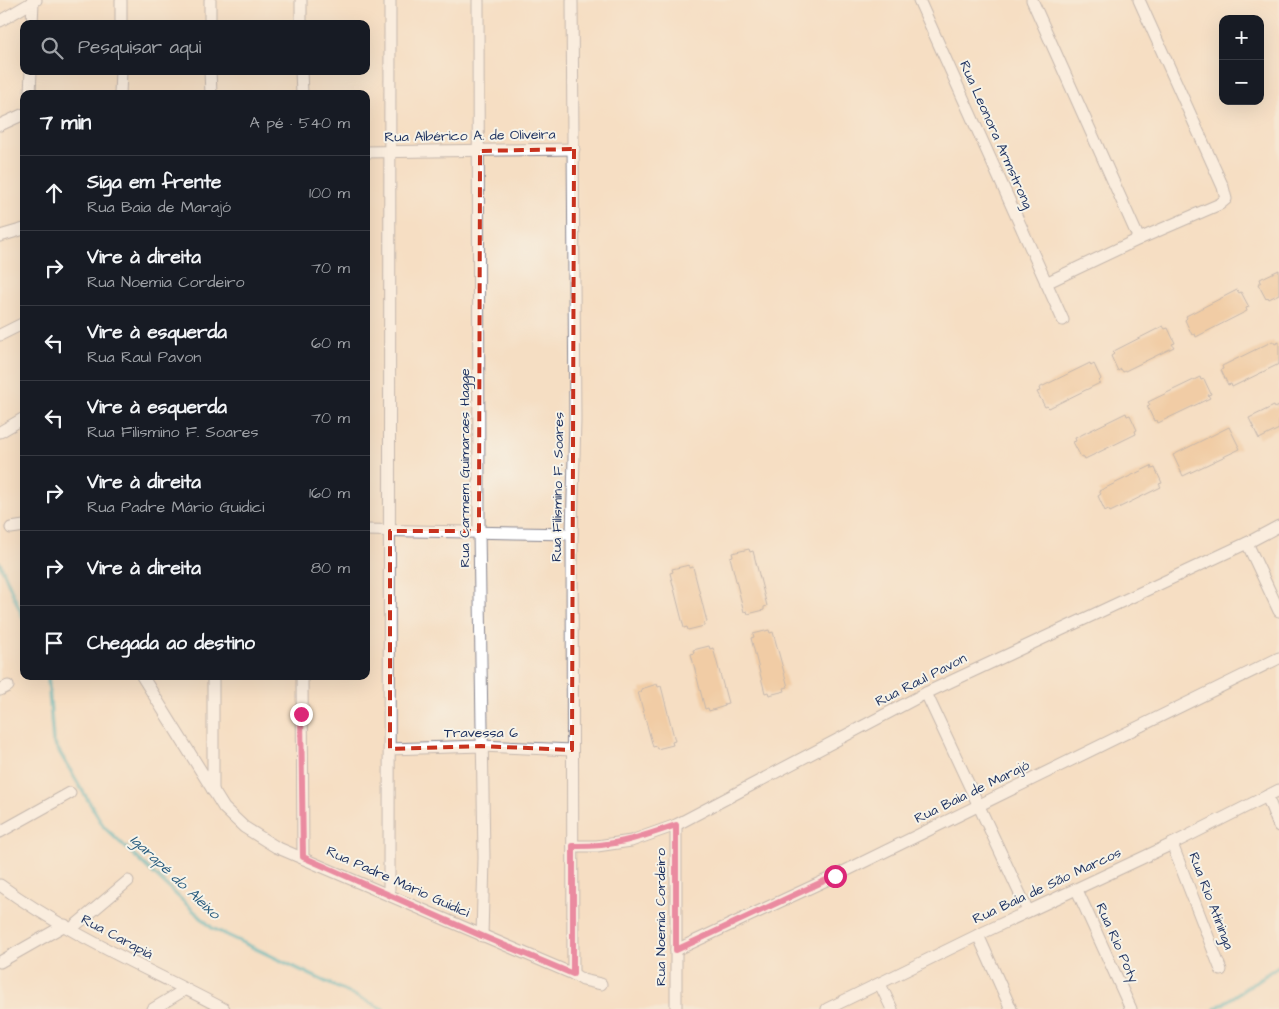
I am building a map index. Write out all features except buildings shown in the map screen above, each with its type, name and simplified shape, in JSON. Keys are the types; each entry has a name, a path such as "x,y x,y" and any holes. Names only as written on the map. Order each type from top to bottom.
{"street":[{"path":"121,0 121,20"},
{"path":"210,0 210,20"},
{"path":"301,0 301,20"},
{"path":"389,894 390,0"},
{"name":"Rua Carmem Guimaraes Hagge","path":"478,0 480,151 479,531 484,858 482,936"},
{"name":"Rua Filismino F. Soares","path":"572,0 574,149 572,534 573,974"},
{"name":"Rua Leonora Armstrong","path":"919,0 1063,320"},
{"path":"1032,0 1139,239"},
{"path":"1046,283 1139,239 1220,204 1226,199 1226,194 1139,0"},
{"path":"0,21 34,1"},
{"path":"32,20 34,1"},
{"path":"30,75 30,90"},
{"path":"120,75 120,90"},
{"path":"210,75 211,90"},
{"path":"301,75 302,90"},
{"path":"0,125 20,116"},
{"name":"Rua Albérico A. de Oliveira","path":"370,152 574,149"},
{"path":"0,236 20,230"},
{"path":"0,335 20,325"},
{"path":"0,432 20,420"},
{"name":"Rua Raul Pavon","path":"573,846 597,846 631,841 676,825 926,693 1247,543 1279,526"},
{"path":"12,528 20,527"},
{"path":"370,530 572,534"},
{"path":"1247,543 1279,611"},
{"name":"Rua Baia de Marajó","path":"676,950 835,876 1279,658"},
{"name":"Rua Padre Mário Guidici","path":"144,680 224,808 244,826 276,847 389,894 584,980 601,984"},
{"path":"213,680 213,791"},
{"path":"302,680 303,857"},
{"path":"926,693 1028,911"},
{"name":"Travessa 6","path":"390,749 481,746 572,750"},
{"name":"Rua Baia de São Marcos","path":"827,1009 1028,911 1077,890 1172,844 1279,790"},
{"path":"0,832 70,793"},
{"path":"1267,796 1279,826"},
{"name":"Rua Noemia Cordeiro","path":"676,825 676,1009"},
{"name":"Rua Rio Atininga","path":"1172,844 1221,970"},
{"path":"0,962 68,927 128,881"},
{"name":"Rua Carapiá","path":"0,886 20,900 92,941 224,1009"},
{"name":"Rua Rio Poty","path":"1077,890 1131,1009"},
{"path":"978,935 1011,1009"},
{"path":"880,984 892,1009"},
{"path":"153,1009 186,989"}],"highlighted area":[{"path":"574,149 572,750 481,746 390,749 390,531 479,531 480,151"}],"waterway":[{"name":"Igarapé do Aleixo","path":"0,563 20,610"},
{"name":"Igarapé do Aleixo","path":"48,680 53,741 104,827 212,928 383,1009"},
{"name":"Igarapé do Aleixo","path":"1215,1009 1279,966"}],"route":[{"path":"301,714 303,857 573,974 573,846 597,846 631,841 676,825 676,950 835,876"}]}
